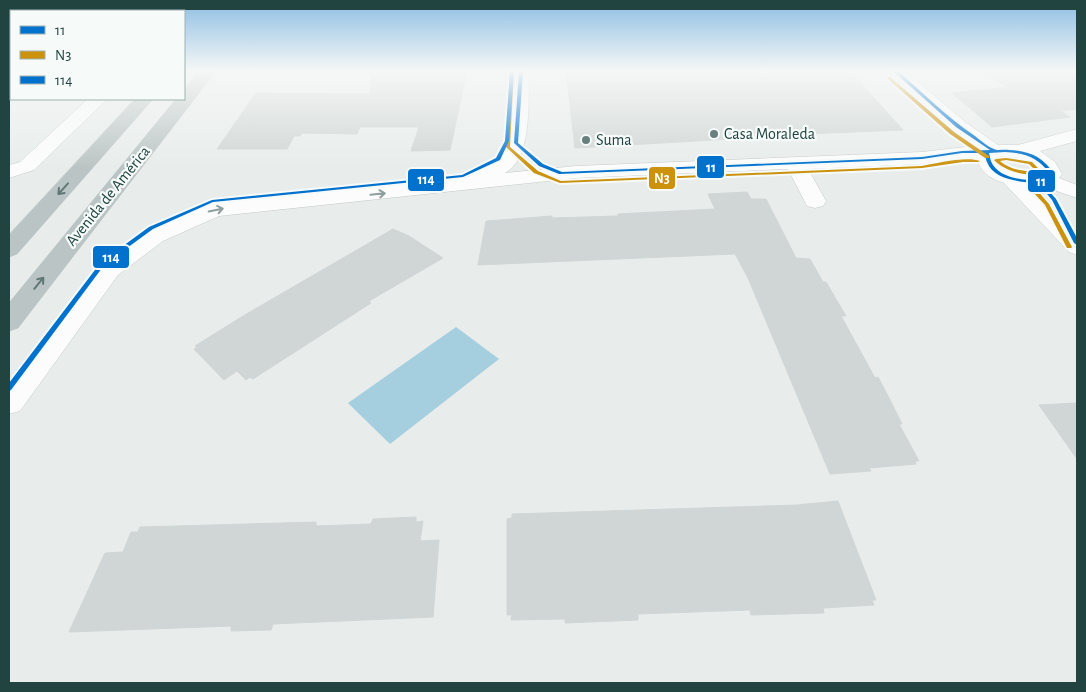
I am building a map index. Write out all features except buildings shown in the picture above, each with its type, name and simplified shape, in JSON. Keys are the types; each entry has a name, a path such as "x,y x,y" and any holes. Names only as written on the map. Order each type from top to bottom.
{"highway":[{"name":"Avenida de América","path":"9,249 140,103"},
{"name":"Avenida de América","path":"9,321 182,103"}],"street":[{"path":"9,172 28,166 94,103"},
{"path":"466,185 505,166 516,143 519,103"},
{"path":"932,103 990,151"},
{"path":"1020,151 1077,135"},
{"path":"516,143 541,165 561,173 922,158 1008,149 1034,156 1050,168 1052,174 1044,182"},
{"path":"990,151 986,158 988,164 1004,175 1077,247"},
{"path":"922,158 1044,182 1077,192"},
{"path":"795,163 815,201"},
{"path":"9,402 109,269 155,236 214,210 576,172"},
{"path":"1044,182 1077,243"}],"water":[{"path":"456,327 499,359 390,444 348,403"}],"transit line":[{"name":"N3","path":"510,103 508,147 536,172 560,182 922,167 963,161 978,161"},
{"name":"114","path":"9,388 103,263 151,228 212,201 463,176 498,159 507,141 510,103"},
{"name":"11","path":"519,103 516,143 541,165 561,173 922,158 962,152 987,152"},
{"name":"N3","path":"918,103 952,133 987,157"},
{"name":"11","path":"932,103 958,126 992,150"},
{"name":"11","path":"996,151 1013,151 1028,154 1041,161 1052,174 1047,181 1009,178 993,169 989,161 987,152 996,151"},
{"name":"N3","path":"1006,159 1030,163 1041,173 1011,169 996,160 1006,159"},
{"name":"11","path":"1040,183 1054,199 1077,243"},
{"name":"N3","path":"1033,189 1047,204 1069,247"}],"place":[{"name":"Casa Moraleda","path":"714,134"},
{"name":"Suma","path":"586,140"}]}
